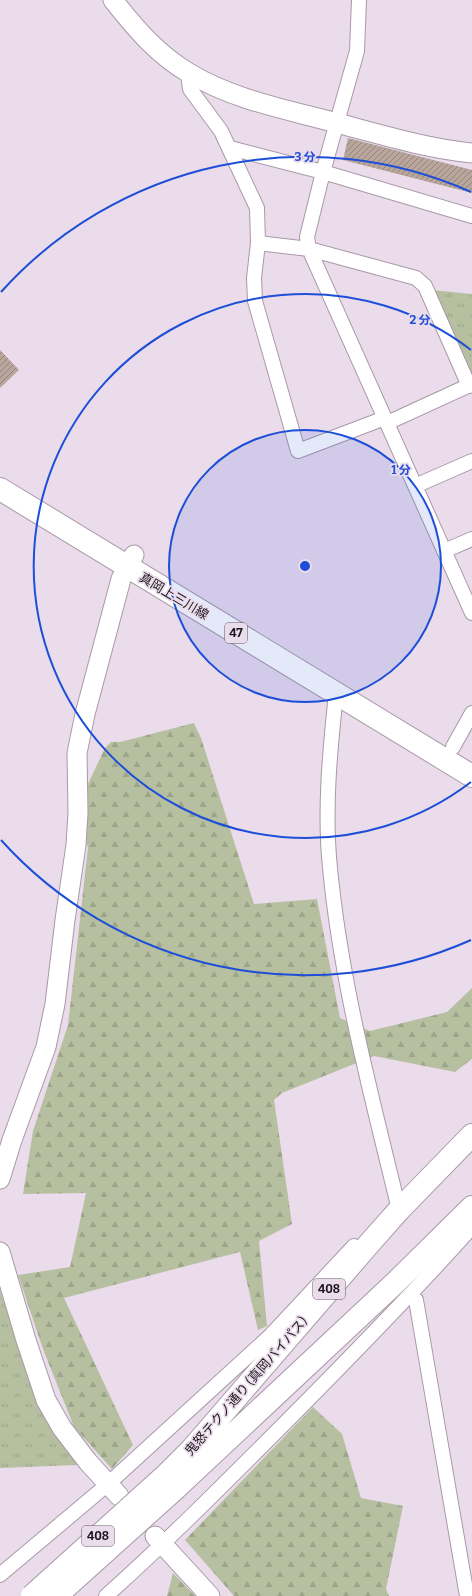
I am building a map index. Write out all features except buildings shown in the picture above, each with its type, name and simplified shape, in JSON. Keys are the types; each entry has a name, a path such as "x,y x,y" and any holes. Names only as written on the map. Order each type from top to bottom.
{"main road":[{"name":"真岡上三川線","path":"0,474 130,561 336,693 472,776"},
{"name":"真岡上三川線","path":"0,489 130,561 472,758"},
{"name":"鬼怒テクノ通り (真岡バイパス)","path":"171,1482 192,1449 399,1210 472,1135"},
{"name":"鬼怒テクノ通り (真岡バイパス)","path":"171,1482 390,1288 472,1207"},
{"name":"408","path":"32,1596 171,1482"},
{"name":"408","path":"56,1596 171,1482"}],"street":[{"path":"113,0 151,44 188,73 210,85 232,93 336,123 416,144 472,153"},
{"path":"359,0 357,51 336,123 307,237 309,249 472,613"},
{"path":"188,73 190,89 221,131 257,208 258,243 254,278 255,301 298,451 386,420 471,385 425,286 416,278 309,249 258,243"},
{"path":"230,148 323,172 472,216"},
{"path":"415,486 472,461"},
{"path":"444,551 472,539"},
{"path":"0,1179 12,1140 46,1046 55,1004 76,845 76,753 121,579 130,561"},
{"path":"0,1575 113,1490 270,1336 369,1230 399,1210 352,1012 336,927 328,831 329,757 336,693"},
{"path":"453,747 472,713"},
{"path":"106,1596 159,1540 340,1368 410,1296 472,1228"},
{"path":"0,1252 26,1340 46,1400 62,1428 113,1490"},
{"path":"410,1296 416,1300 467,1596"},
{"path":"159,1540 210,1596"}],"green space":[{"path":"432,290 472,294 472,378"},
{"path":"194,723 201,738 254,904 317,899 340,1018 370,1031 447,1012 472,988 472,1059 455,1072 374,1056 282,1093 274,1100 292,1224 259,1241 267,1326 258,1330 240,1252 64,1298 133,1445 112,1469 74,1427 43,1349 18,1275 70,1267 86,1193 23,1194 33,1131 68,1025 88,848 77,807 105,748 111,742 120,742"},
{"path":"0,1290 39,1406 55,1433 80,1462 77,1465 0,1468"},
{"path":"313,1407 342,1434 361,1498 403,1506 386,1589 389,1596 234,1596 185,1540"},
{"path":"173,1573 195,1596 167,1596"}]}
